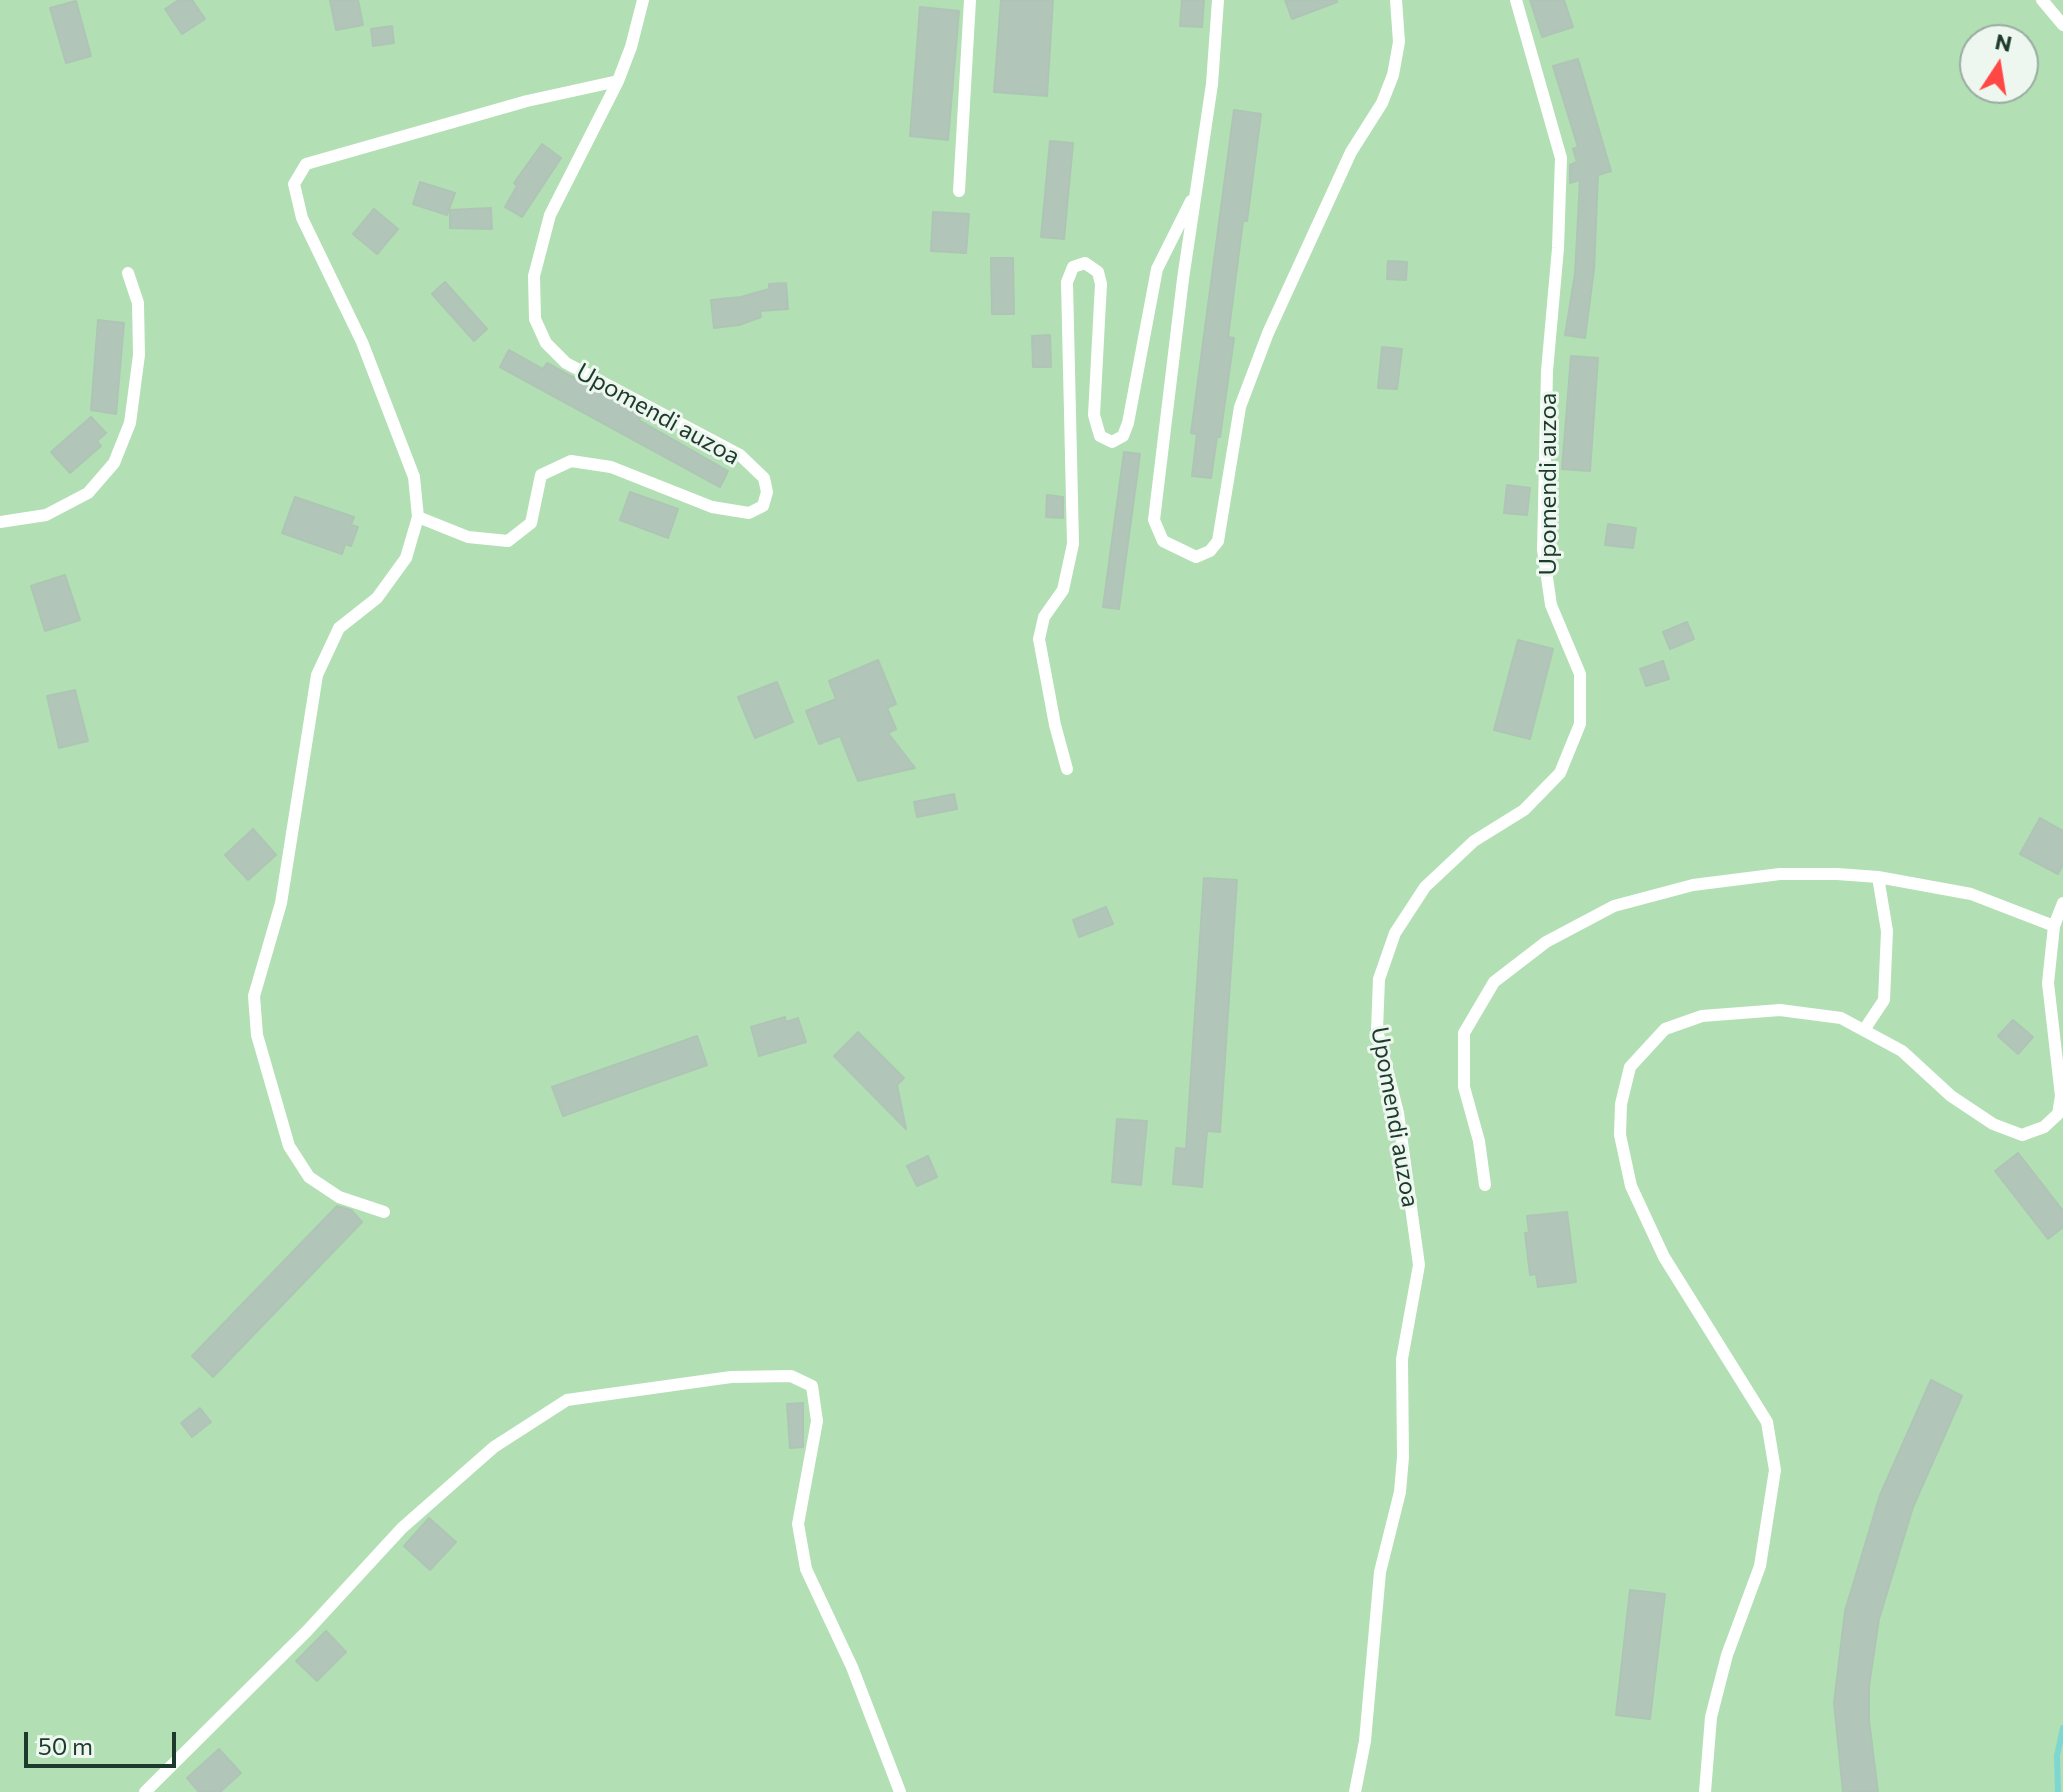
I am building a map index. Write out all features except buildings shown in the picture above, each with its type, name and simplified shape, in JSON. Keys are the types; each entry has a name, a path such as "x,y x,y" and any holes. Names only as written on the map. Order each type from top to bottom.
{"lane":[{"name":"Upomendi auzoa","path":"418,517 468,537 508,541 531,523 541,475 571,461 611,467 712,507 749,513 763,506 767,492 764,478 740,455 566,363 546,343 535,319 534,276 550,215 618,81 643,0"},
{"path":"959,191 970,0"},
{"path":"1218,0 1212,84 1154,520 1163,541 1196,557 1210,551 1218,541 1240,407 1268,333 1351,152 1382,103 1393,75 1399,42 1396,0"},
{"name":"Upomendi auzoa","path":"1355,1792 1365,1741 1380,1572 1400,1492 1403,1457 1402,1359 1419,1265 1398,1113 1377,1030 1379,979 1395,933 1425,887 1474,841 1524,810 1560,773 1580,724 1580,674 1551,605 1543,550 1547,371 1558,248 1561,158 1516,0"},
{"path":"2042,0 2063,25"},
{"path":"384,1212 339,1197 309,1177 289,1146 257,1035 254,996 281,903 317,675 339,628 377,598 406,558 418,517 414,477 362,342 302,218 294,184 306,164 527,101 618,81"},
{"path":"1067,769 1055,725 1039,639 1044,617 1063,590 1073,544 1067,282 1073,267 1085,263 1098,272 1101,284 1094,415 1100,436 1112,442 1123,436 1128,423 1157,269 1196,191"},
{"path":"0,522 46,515 88,493 114,463 130,423 139,355 138,303 128,273"},
{"path":"1485,1185 1479,1141 1464,1087 1464,1033 1494,982 1546,942 1614,906 1693,885 1780,874 1878,877 1971,894 2054,926"},
{"path":"1864,1030 1884,1000 1887,931 1878,877"},
{"path":"1705,1792 1711,1717 1727,1655 1760,1566 1775,1470 1767,1422 1664,1257 1631,1186 1620,1135 1621,1104 1630,1067 1665,1029 1702,1016 1780,1010 1841,1018 1902,1051 1951,1096 1993,1124 2022,1135 2044,1127 2058,1114 2061,1096 2048,983 2054,926 2063,903"},
{"path":"145,1792 307,1631 402,1528 506,1439 567,1400 731,1377 791,1376 812,1386 817,1421 798,1524 806,1569 852,1667 900,1792"}],"green space":[{"path":"0,0 2063,0 2063,1792 0,1792"}],"waterway":[{"path":"2058,1792 2057,1756 2063,1728"}]}
